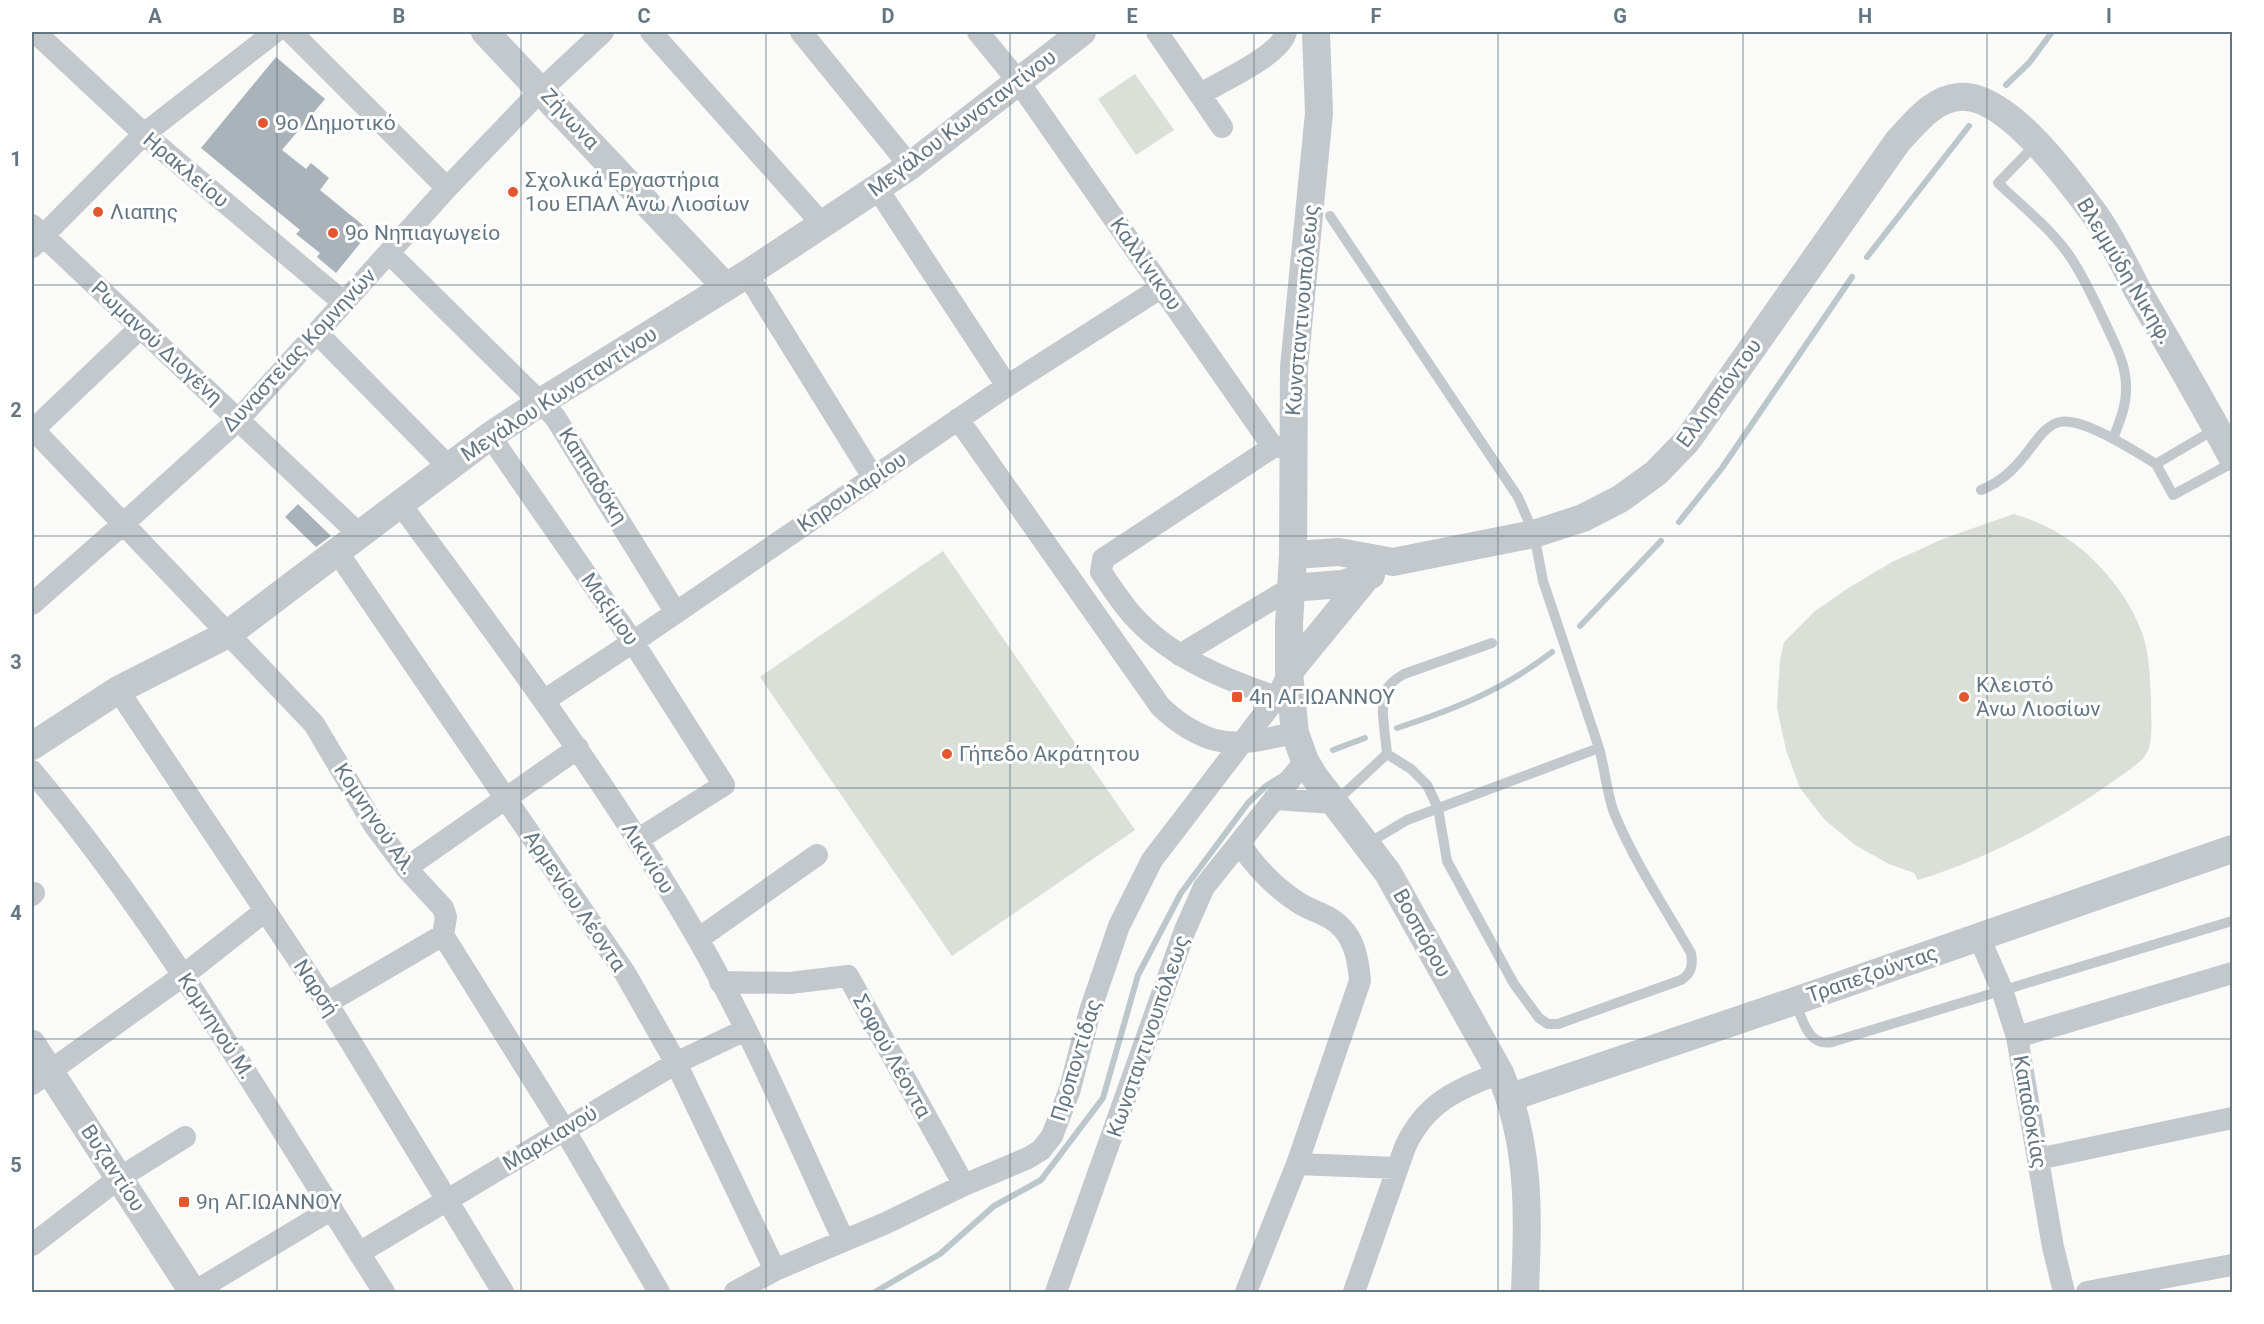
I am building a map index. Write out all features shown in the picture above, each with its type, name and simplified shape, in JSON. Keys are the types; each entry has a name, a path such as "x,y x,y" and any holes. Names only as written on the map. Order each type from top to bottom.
{"street":[{"path":"35,236 144,134 275,32"},
{"path":"291,32 447,188"},
{"name":"Ζήνωνα","path":"485,32 736,281"},
{"name":"Δυναστείας Κομνηνών","path":"32,604 238,420 447,188 542,89 603,32"},
{"path":"801,32 910,166"},
{"name":"Καλλίνικου","path":"978,32 1018,81 1162,287 1282,447"},
{"name":"Μεγάλου Κωνσταντίνου","path":"32,746 118,690 228,634 361,536 490,436 824,225 910,166 1082,32"},
{"path":"1157,32 1222,127"},
{"path":"1200,94 1261,58 1283,41 1286,32"},
{"name":"Κωνσταντινουπόλεως","path":"1291,588 1293,555 1282,447 1294,367 1319,113 1316,32"},
{"path":"664,35 824,225"},
{"name":"Ηρακλείου","path":"41,39 144,134 343,302"},
{"name":"Βλεμμύδη Νικηφ.","path":"1958,97 1985,101 2007,115 2037,143 2094,213 2228,446"},
{"name":"Ελλησπόντου","path":"1293,555 1339,552 1393,561 1534,534 1583,518 1620,499 1656,473 1686,441 1898,141 1920,117 1937,104 1958,97"},
{"path":"877,188 1007,386"},
{"name":"Ρωμανού Διογένη","path":"35,236 140,328 361,536"},
{"name":"Καππαδόκη","path":"389,253 561,424 676,613"},
{"path":"736,281 873,477"},
{"name":"Κηρουλαρίου","path":"545,700 1007,386 1162,287"},
{"path":"32,430 140,328"},
{"path":"318,333 449,467"},
{"path":"958,419 1160,706 1173,718 1221,742 1295,733"},
{"name":"Κομνηνού Αλ.","path":"32,430 314,724 374,825 406,868 443,908 446,917 443,934 564,1129 659,1293"},
{"name":"Μαξίμου","path":"490,436 633,642 724,785 637,840"},
{"path":"1276,697 1222,676 1180,655 1159,640 1136,619 1101,572 1100,566 1103,559 1282,447"},
{"name":"Λικινίου","path":"401,505 578,748 698,939 745,1030 844,1240"},
{"name":"Αρμενίου Λέοντα","path":"338,553 625,973 675,1063 775,1270"},
{"name":"Ελλησπόντου","path":"1291,588 1342,584 1366,578 1393,561"},
{"path":"1289,672 1366,578"},
{"path":"1180,655 1291,588"},
{"name":"Βοσπόρου","path":"1291,588 1289,672 1295,733 1305,761 1388,873 1505,1085 1523,1150 1528,1195 1525,1293"},
{"name":"Προποντίδας","path":"735,1293 775,1270 886,1223 1041,1150 1052,1136 1070,1089 1090,1011 1119,926 1152,860 1276,697 1289,672"},
{"name":"Ναρσή","path":"118,690 327,1004 503,1293"},
{"path":"406,868 578,748"},
{"name":"Κωνσταντινουπόλεως","path":"1056,1293 1185,930 1204,887 1305,761"},
{"name":"Κομνηνού Μ.","path":"32,771 79,828 184,975 384,1293"},
{"path":"1274,799 1334,803"},
{"path":"1240,844 1258,869 1279,889 1301,905 1330,918 1341,927 1358,957 1360,981 1354,1004 1297,1164 1246,1293"},
{"name":"Τραπεζούντας","path":"1505,1085 1795,1001 2232,849"},
{"path":"698,939 817,855"},
{"path":"41,1078 184,975 265,912"},
{"path":"327,1004 443,934"},
{"name":"Καπαδοκίας","path":"1979,937 2002,990 2017,1037 2053,1246 2064,1293"},
{"path":"2017,1037 2232,973"},
{"name":"Σοφού Λέοντα","path":"720,982 790,983 848,976 964,1185"},
{"name":"Μαρκιανού","path":"359,1253 675,1063 745,1030"},
{"name":"Βυζαντίου","path":"32,1044 41,1078 120,1178 194,1293"},
{"path":"1354,1293 1397,1168 1414,1127 1430,1110 1446,1098 1470,1085 1505,1085"},
{"path":"2038,1159 2232,1118"},
{"path":"32,1245 120,1178 185,1137"},
{"path":"1297,1164 1397,1168"},
{"path":"194,1293 332,1209"},
{"path":"2086,1293 2232,1265"}],"lane":[{"path":"2037,143 1998,183 2051,234 2068,254 2082,274 2119,352 2126,374 2127,391 2113,439"},
{"path":"1330,216 1518,497 1534,534 1543,581 1599,748 1615,815 1628,843 1691,953 1692,966 1686,977 1558,1024 1543,1022 1528,1006 1514,984 1447,861 1438,808 1427,784 1411,769 1387,754"},
{"path":"1981,490 1999,481 2017,467 2039,437 2054,424 2071,422 2113,439 2156,464 2173,495 2228,446"},
{"path":"2156,464 2228,446"},
{"path":"1387,754 1384,698 1387,689 1394,681 1404,674 1492,643"},
{"path":"1367,844 1407,820 1599,748"},
{"path":"1334,803 1387,754"},
{"path":"1795,1001 1810,1036 1826,1044 2232,921"}],"shaded area":[{"path":"1135,74 1174,130 1136,155 1098,99"},
{"name":"Κλειστό Άνω Λιοσίων","path":"2014,514 2044,525 2073,542 2097,563 2127,602 2141,630 2148,657 2150,745 2145,756 2132,768 2061,815 1991,852 1918,880 1914,873 1889,864 1855,845 1824,819 1800,788 1786,750 1777,708 1780,660 1784,642 1815,611 1892,562 1945,538"},
{"name":"Γήπεδο Ακράτητου","path":"943,551 1135,830 952,956 760,677"}],"building":[{"name":"9ο Δημοτικό","path":"276,57 325,99 282,150 306,169 311,163 329,178 320,190 370,231 336,273 317,257 320,253 296,234 300,230 201,148"},
{"path":"298,504 331,536 316,547 285,517"}],"waterway":[{"path":"2006,85 2029,63 2052,32"},
{"path":"1867,257 1969,126"},
{"path":"1679,522 1722,468 1852,277"},
{"path":"1580,626 1661,541"},
{"path":"1397,728 1497,688 1552,652"},
{"path":"1333,750 1365,738"},
{"path":"875,1292 940,1254 994,1206 1041,1180 1103,1098 1138,975 1181,893 1248,803 1266,786 1282,776"}],"place":[{"name":"9ο Δημοτικό","path":"263,123"},
{"name":"Σχολικά Εργαστήρια 1ου ΕΠΑΛ Άνω Λιοσίων","path":"513,192"},
{"name":"Λιαπης","path":"98,212"},
{"name":"9ο Νηπιαγωγείο","path":"333,233"},
{"name":"4η ΑΓ.ΙΩΑΝΝΟΥ","path":"1237,697"},
{"name":"Κλειστό Άνω Λιοσίων","path":"1964,697"},
{"name":"Γήπεδο Ακράτητου","path":"947,754"},
{"name":"9η ΑΓ.ΙΩΑΝΝΟΥ","path":"184,1202"}]}
